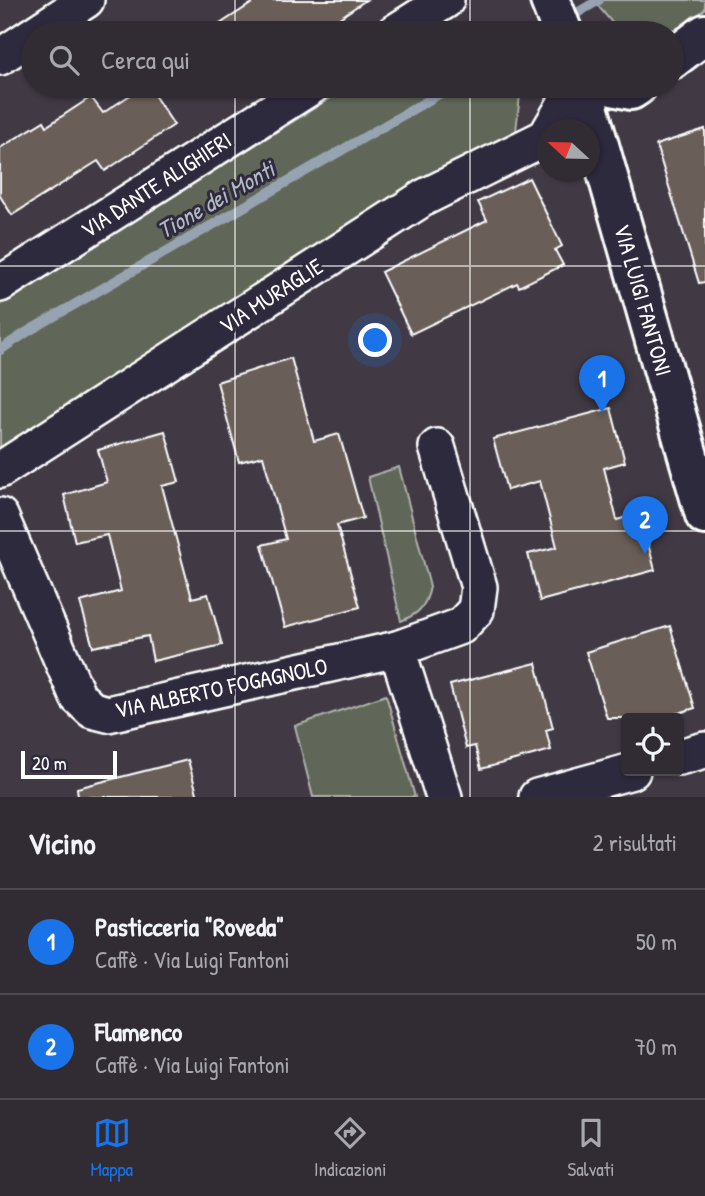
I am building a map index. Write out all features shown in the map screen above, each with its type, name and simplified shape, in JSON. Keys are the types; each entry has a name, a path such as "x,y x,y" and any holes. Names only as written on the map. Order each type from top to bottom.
{"street":[{"path":"54,21 86,0"},
{"path":"413,21 446,0"},
{"path":"550,0 558,21"},
{"path":"684,51 705,34"},
{"path":"0,57 21,43"},
{"name":"VIA DANTE ALIGHIERI","path":"0,284 293,98"},
{"path":"556,119 569,98"},
{"name":"VIA LUIGI FANTONI","path":"585,98 705,514"},
{"name":"VIA MURAGLIE","path":"0,470 425,197 537,141"},
{"name":"VIA ALBERTO FOGAGNOLO","path":"0,516 78,696 92,710 108,714 397,649 461,626 476,610 479,587 437,447"},
{"path":"397,649 444,797"},
{"path":"684,756 705,750"},
{"path":"537,797 621,774"}],"green space":[{"path":"593,0 705,0 705,9 684,26 684,21 611,21"},
{"path":"331,98 520,98 515,140 395,200 0,449 0,304"},
{"path":"399,467 430,587 421,608 401,621 368,477"},
{"path":"386,695 415,797 313,797 295,726"}],"building":[{"path":"257,0 366,0 335,21 225,21"},
{"path":"89,98 103,113 126,98 156,98 174,125 105,171 98,161 12,215 0,196 0,148 44,121 47,126"},
{"path":"705,129 705,282 699,283 656,145"},
{"path":"529,178 562,246 555,250 563,265 519,287 517,283 411,334 381,272 487,220 478,202"},
{"path":"291,358 314,441 339,434 363,518 337,525 360,607 285,627 262,545 286,539 263,456 239,462 217,382"},
{"path":"611,408 625,462 604,468 617,520 640,513 655,570 540,601 528,554 557,547 540,481 507,490 493,439"},
{"path":"165,431 179,482 162,486 192,598 208,594 222,645 153,661 148,636 93,647 80,602 121,591 107,535 75,542 64,495 107,482 98,450"},
{"path":"670,626 695,708 678,713 621,713 621,718 607,718 586,652"},
{"path":"536,663 553,728 546,730 551,750 481,769 475,746 466,748 450,685"},
{"path":"188,760 198,797 78,797 77,788"}],"waterway":[{"name":"Tione dei Monti","path":"567,19 599,0"},
{"name":"Tione dei Monti","path":"0,350 432,98"}],"place":[{"name":"Pasticceria \"Roveda\"","path":"602,413"},
{"name":"Flamenco","path":"645,554"}]}
